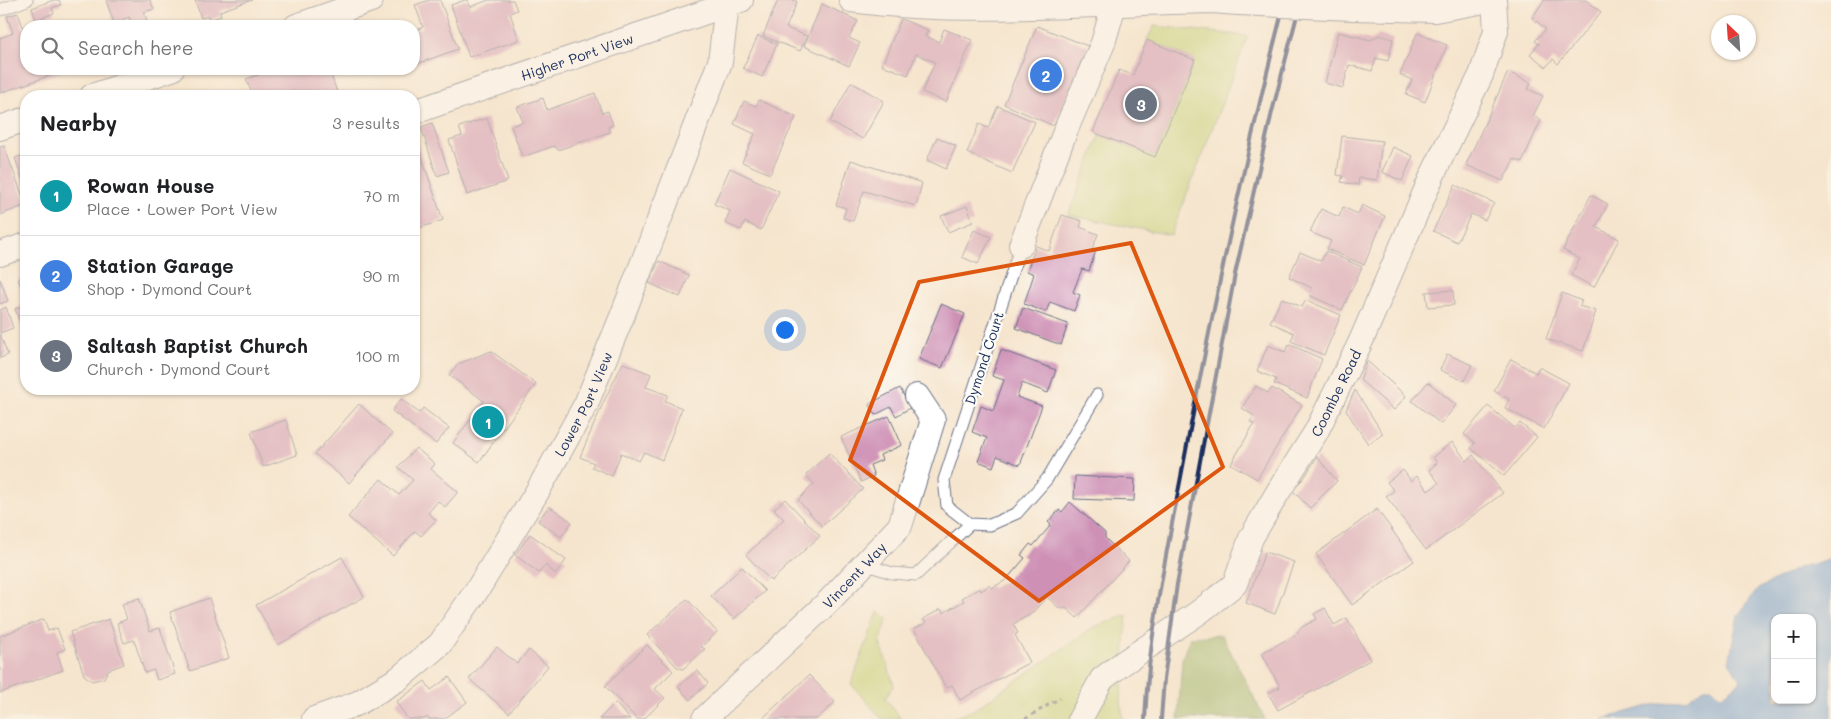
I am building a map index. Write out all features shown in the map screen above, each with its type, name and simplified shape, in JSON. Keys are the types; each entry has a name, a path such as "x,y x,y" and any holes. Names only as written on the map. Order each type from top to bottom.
{"street":[{"path":"313,20 371,0"},
{"path":"851,0 902,6 988,8 1212,0 1238,3 1435,10 1492,0"},
{"name":"Coombe Road","path":"1080,719 1102,680 1198,613 1235,584 1251,538 1316,432 1357,349 1432,176 1481,75 1496,31 1492,0"},
{"name":"Higher Port View","path":"420,110 734,2"},
{"name":"Lower Port View","path":"314,719 358,702 398,679 440,644 479,587 538,492 586,404 626,306 720,62 734,2"},
{"name":"Dymond Court","path":"1021,245 1067,127 1103,44 1114,5"},
{"path":"110,90 154,75"},
{"path":"0,128 20,121"},
{"path":"0,254 20,247"},
{"name":"Vincent Way","path":"704,719 828,602 900,526 933,420 918,396"}],"lane":[{"path":"0,10 27,0"},
{"name":"Dymond Court","path":"970,524 947,506 944,480 1021,245"},
{"path":"864,564 892,573 916,576 970,524 990,524 1017,513 1047,479 1097,395"}],"highlighted area":[{"path":"1131,243 1223,467 1039,601 850,460 919,282"}],"green space":[{"path":"1154,26 1248,36 1171,235 1068,215 1100,135 1155,157 1195,60 1147,40"},
{"path":"878,612 888,619 880,642 894,685 885,698 901,719 882,719 851,684"},
{"path":"1127,615 1121,700 1123,719 950,719 972,711 1094,627"},
{"path":"1222,635 1265,719 1178,719 1182,659 1190,637"}],"water":[{"path":"1831,559 1831,719 1603,719 1652,705 1686,700 1704,688 1713,688 1721,696 1741,681 1729,662 1738,615 1758,589 1800,567"}],"building":[{"path":"59,0 61,5 52,8 54,13 36,20 32,8"},
{"path":"106,0 150,0 154,9 144,12 147,20 130,20 129,17 122,20 113,20"},
{"path":"195,0 252,0 220,11 221,16 210,20 208,16 201,18"},
{"path":"429,0 440,0 458,49 420,63 420,28 423,27 415,5"},
{"path":"468,0 470,7 489,0 513,0 517,10 510,13 519,40 469,57 451,5"},
{"path":"778,0 793,0 797,2 786,28 807,36 800,51 763,36"},
{"path":"1544,0 1586,0 1601,12 1558,64 1553,59 1546,67 1530,54 1539,44 1535,41 1546,29 1532,18"},
{"path":"822,4 858,21 849,38 860,43 849,66 804,46"},
{"path":"18,13 20,20 20,75 52,75 0,93 0,38 13,33 7,16"},
{"path":"901,19 928,30 925,36 939,42 944,29 972,40 946,102 922,92 935,62 916,54 908,75 882,65"},
{"path":"1037,26 1088,46 1054,126 1004,104"},
{"path":"1338,32 1371,40 1379,35 1393,39 1388,61 1376,58 1372,71 1349,65 1343,88 1325,83"},
{"path":"1417,33 1447,45 1425,102 1406,94 1412,80 1400,75"},
{"path":"758,36 777,44 762,77 743,68"},
{"path":"1147,40 1195,60 1155,157 1093,132 1119,70 1133,75"},
{"path":"1508,72 1531,83 1528,89 1543,96 1533,116 1541,120 1522,162 1514,159 1503,181 1466,165"},
{"path":"257,75 331,75 336,90 251,90 246,79"},
{"path":"851,82 884,101 863,139 830,122"},
{"path":"595,93 602,113 608,111 613,125 608,127 610,132 558,150 554,146 522,157 511,126 523,122 517,107 543,98 547,110"},
{"path":"759,100 796,117 770,174 742,162 755,134 734,124 744,101 756,106"},
{"path":"998,106 1035,122 1012,173 967,153 979,124 988,128"},
{"path":"487,118 508,181 467,195 449,140 462,136 459,127"},
{"path":"432,123 449,172 437,176 421,127"},
{"path":"1342,136 1382,141 1377,180 1359,178 1358,185 1341,182 1343,176 1337,175"},
{"path":"937,137 956,146 946,169 927,160"},
{"path":"4,146 20,189 20,207 0,215 0,147"},
{"path":"1393,147 1413,156 1402,181 1382,172"},
{"path":"420,152 443,220 420,228"},
{"path":"20,156 20,172 15,158"},
{"path":"851,160 922,183 916,206 864,191 853,221 843,218 846,208 836,205"},
{"path":"730,168 779,191 761,230 745,222 741,230 725,223 730,211 714,204"},
{"path":"1455,185 1494,203 1485,220 1471,214 1457,242 1433,231"},
{"path":"1591,195 1608,204 1596,227 1619,239 1594,287 1571,275 1580,259 1563,250"},
{"path":"1362,205 1385,216 1364,265 1327,249 1331,241 1310,232 1321,209 1339,217 1343,207 1358,214"},
{"path":"967,206 973,222 948,232 941,216"},
{"path":"1062,215 1082,221 1080,227 1098,234 1092,250 1096,250 1089,271 1082,269 1073,292 1080,295 1074,311 1050,302 1046,312 1024,304 1034,274 1027,271 1036,246 1049,251"},
{"path":"974,230 991,237 978,264 962,257"},
{"path":"1326,251 1362,267 1342,310 1309,295 1312,288 1289,277 1300,252 1321,261"},
{"path":"659,261 689,275 680,297 649,283"},
{"path":"0,279 8,301 0,304"},
{"path":"1453,290 1454,305 1428,307 1426,292"},
{"path":"1562,293 1582,301 1579,306 1596,311 1583,351 1546,339"},
{"path":"1282,298 1302,307 1306,300 1341,315 1324,355 1291,341 1294,333 1270,322"},
{"path":"941,304 965,314 942,368 919,359"},
{"path":"6,307 13,328 0,333 0,310"},
{"path":"20,307 20,322 15,309"},
{"path":"1023,308 1068,324 1061,345 1016,328"},
{"path":"0,334 8,355 0,358"},
{"path":"1289,344 1322,359 1307,398 1274,384 1276,379 1257,371 1268,345 1285,352"},
{"path":"1001,350 1056,370 1048,393 1022,383 1017,397 1042,406 1020,465 997,456 993,467 978,461 987,438 972,432 981,406 993,411 1004,380 992,376"},
{"path":"491,351 536,384 479,462 453,443 484,401 449,375 458,364"},
{"path":"1447,354 1472,365 1464,381 1440,370"},
{"path":"1511,359 1536,373 1539,367 1569,383 1544,429 1505,408 1509,399 1494,391"},
{"path":"1367,361 1406,396 1394,410 1360,380"},
{"path":"623,363 651,374 646,387 668,395 665,401 682,408 662,460 644,452 639,461 621,453 612,476 592,467 594,463 580,457"},
{"path":"1428,382 1456,405 1441,424 1412,401"},
{"path":"1256,386 1268,393 1272,388 1302,405 1257,479 1231,464 1254,424 1250,422 1254,416 1242,408"},
{"path":"900,388 910,408 896,416 891,407 875,415 869,404"},
{"path":"1355,390 1383,434 1368,444 1346,410"},
{"path":"401,399 419,413 423,408 449,428 436,444 392,411"},
{"path":"359,404 392,434 349,483 315,454"},
{"path":"1488,406 1515,428 1520,423 1537,437 1504,476 1471,448 1475,443 1464,434"},
{"path":"889,416 902,445 880,455 882,460 870,465 874,476 861,482 841,437"},
{"path":"286,420 297,455 263,467 251,432"},
{"path":"1452,442 1467,461 1473,455 1503,493 1426,550 1386,496 1394,491 1387,482 1403,470 1411,481 1417,476 1428,491 1439,483 1429,470 1437,463 1433,457"},
{"path":"416,448 435,464 431,469 458,492 445,507 438,501 428,513 436,520 421,536 415,531 393,556 348,517 381,479 399,495 413,480 398,467"},
{"path":"829,453 863,489 822,526 798,500 814,484 806,475"},
{"path":"1317,457 1337,481 1310,508 1292,490 1304,478"},
{"path":"1075,476 1135,479 1134,501 1074,499"},
{"path":"785,499 820,536 771,581 746,555 784,519 774,509"},
{"path":"1070,502 1105,533 1105,538 1129,561 1077,618 1066,608 1059,608 1047,597 1031,614 1013,624 1018,633 1015,635 1030,662 960,700 952,685 946,688 914,629 926,623 923,619 941,609 943,613 964,601 962,598 980,588 981,591 990,585 992,588 1006,580 1025,558 1021,555 1030,544 1033,546 1051,525 1048,522 1059,510 1062,512"},
{"path":"549,506 572,522 561,537 538,521"},
{"path":"1377,509 1414,561 1352,605 1316,554"},
{"path":"530,534 566,560 556,574 545,565 539,573 515,555"},
{"path":"1265,552 1294,562 1275,614 1246,603"},
{"path":"342,557 364,597 278,645 256,605"},
{"path":"742,567 765,591 734,619 711,596"},
{"path":"139,598 150,631 160,628 175,674 157,680 154,670 145,673 134,640 124,643 117,623 127,619 122,604"},
{"path":"209,598 229,658 190,671 170,612"},
{"path":"687,599 717,632 701,647 705,649 683,669 677,667 647,635"},
{"path":"1325,608 1334,625 1347,618 1370,660 1278,710 1268,693 1280,687 1262,653 1295,635 1302,627 1317,619 1314,614"},
{"path":"44,619 48,631 57,628 65,649 57,652 63,670 0,693 0,636"},
{"path":"109,619 124,664 108,670 104,678 92,681 84,675 70,632"},
{"path":"647,645 673,671 655,689 665,698 644,719 637,719 605,686"},
{"path":"497,647 517,664 529,650 548,666 509,713 469,679"},
{"path":"697,670 708,683 690,700 678,687"},
{"path":"809,675 835,702 817,719 762,719"},
{"path":"449,677 467,702 444,719 429,719 427,717 424,719 408,719 396,702 425,681 431,690"},
{"path":"615,703 630,719 599,719"}],"railway":[{"path":"1145,719 1155,622 1195,403 1218,287 1285,0"},
{"path":"1161,719 1164,679 1177,584 1235,274 1272,112 1301,0"}],"place":[{"name":"Station Garage","path":"1046,75"},
{"name":"Saltash Baptist Church","path":"1141,104"},
{"name":"Rowan House","path":"488,422"}]}
